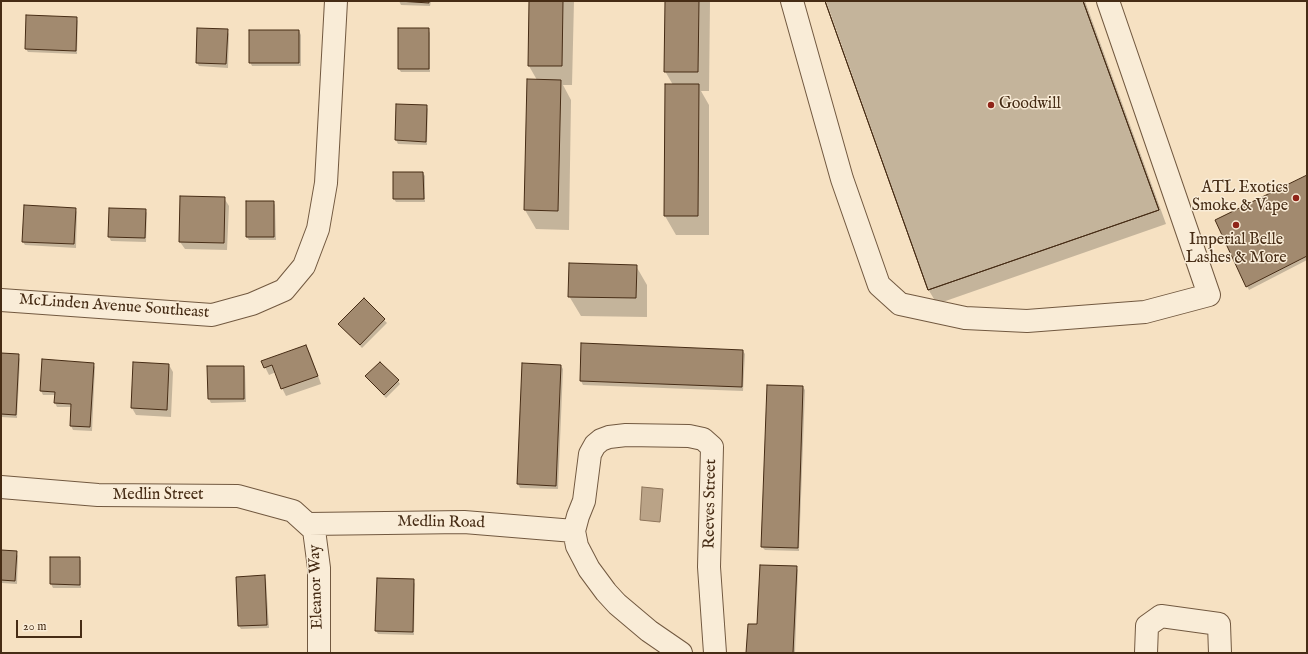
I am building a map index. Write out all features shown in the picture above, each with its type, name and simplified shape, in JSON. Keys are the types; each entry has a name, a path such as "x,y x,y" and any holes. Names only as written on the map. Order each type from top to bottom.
{"street":[{"name":"McLinden Avenue Southeast","path":"1,300 212,315 252,304 284,290 304,266 318,229 326,183 336,1"},
{"path":"792,1 842,179 879,284 900,304 965,318 1027,320 1145,312 1209,295 1108,1"},
{"name":"Reeves Street","path":"574,530 584,501 590,454 595,445 601,440 609,437 626,435 689,436 703,439 712,447 709,567 714,653"},
{"name":"Medlin Street","path":"1,487 98,495 238,496 293,511 308,524"},
{"name":"Medlin Road","path":"308,524 464,522 574,530"},
{"name":"Eleanor Way","path":"308,524 314,530 319,568 319,653"},
{"path":"574,530 577,546 589,569 606,592 617,604 649,631 682,653"},
{"path":"1146,653 1148,626 1161,616 1219,624 1220,653"}],"shaded area":[{"path":"642,487 663,489 660,522 640,520"}],"building":[{"path":"398,1 429,1 429,3"},
{"path":"529,1 563,1 562,66 528,66"},
{"path":"665,1 699,1 698,72 664,72"},
{"name":"Goodwill","path":"825,1 1083,1 1159,210 928,290"},
{"name":"Goodwill","path":"825,1 1083,1 1159,210 928,290"},
{"path":"26,15 77,17 76,51 25,49"},
{"path":"197,28 228,29 226,64 196,63"},
{"path":"398,28 429,28 429,69 398,69"},
{"path":"249,30 299,30 299,63 249,63"},
{"path":"527,79 561,80 558,211 524,210"},
{"path":"665,84 699,84 698,216 664,216"},
{"path":"396,104 427,105 426,142 395,140"},
{"path":"393,172 423,172 424,199 393,199"},
{"path":"1307,175 1307,256 1246,287 1215,220"},
{"path":"180,196 225,197 224,243 179,242"},
{"path":"246,201 274,201 274,237 246,237"},
{"path":"24,205 76,208 74,244 22,242"},
{"path":"109,208 146,209 145,238 108,237"},
{"path":"569,263 637,265 636,298 568,297"},
{"path":"364,298 385,319 360,345 338,324"},
{"path":"581,343 743,350 742,387 580,381"},
{"path":"306,345 318,376 281,389 272,365 264,368 261,361"},
{"path":"1,353 19,354 16,415 1,414"},
{"path":"42,359 94,363 90,427 70,426 71,404 54,403 55,392 40,391"},
{"path":"133,362 169,364 167,410 131,408"},
{"path":"380,362 399,380 384,395 365,376"},
{"path":"522,363 561,365 556,486 517,484"},
{"path":"207,366 244,366 244,399 208,399"},
{"path":"767,385 803,386 798,548 761,547"},
{"path":"1,550 17,551 15,581 1,580"},
{"path":"50,557 80,557 80,585 50,584"},
{"path":"760,565 797,566 793,653 746,653 748,624 757,624"},
{"path":"265,575 267,625 238,626 236,577"},
{"path":"377,578 414,579 413,632 375,631"}],"place":[{"name":"Goodwill","path":"991,105"},
{"name":"ATL Exotics Smoke & Vape","path":"1296,198"},
{"name":"Imperial Belle Lashes & More","path":"1236,225"}]}
